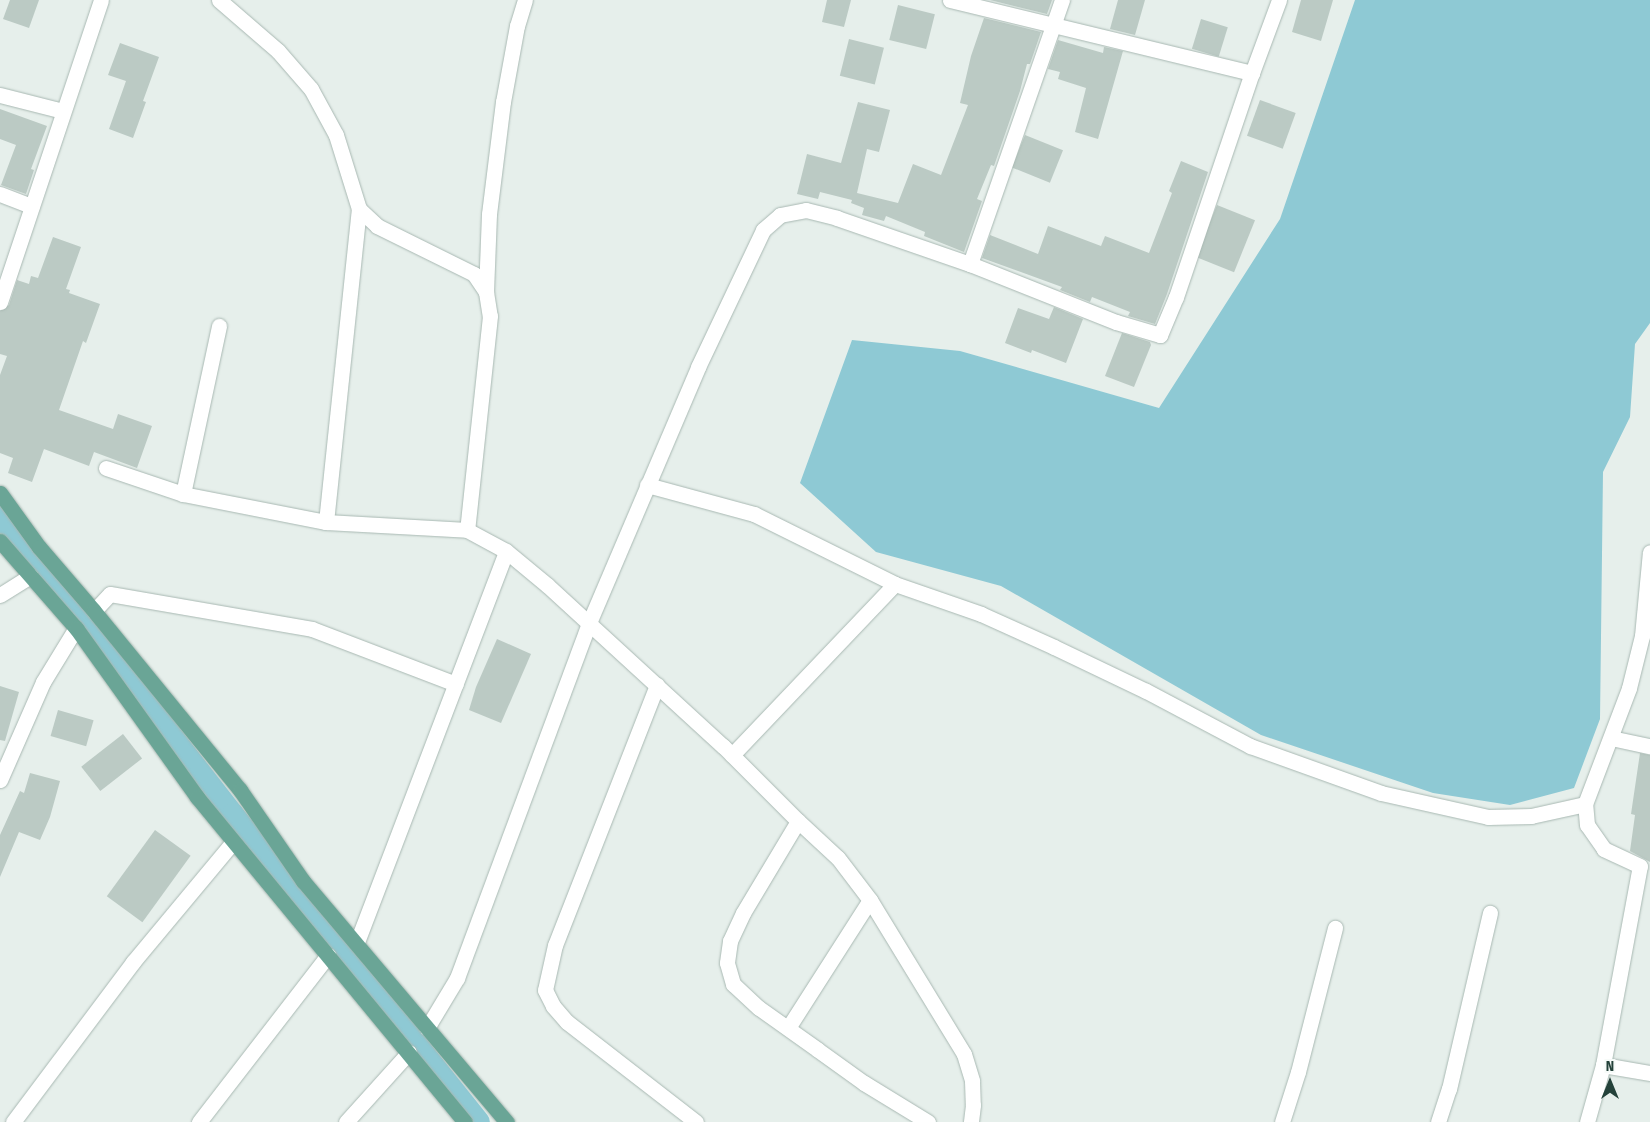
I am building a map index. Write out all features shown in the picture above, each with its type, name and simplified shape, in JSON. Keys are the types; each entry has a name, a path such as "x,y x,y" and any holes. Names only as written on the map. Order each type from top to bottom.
{"main road":[{"path":"0,493 38,547 94,611 240,790 303,880 507,1122"},
{"path":"0,541 76,628 197,797 233,842 409,1052 465,1122"}],"street":[{"path":"0,302 101,0"},
{"path":"219,0 278,51 311,89 336,135 359,209 326,522"},
{"path":"467,530 490,316 486,292 489,214 503,102 517,26 524,0"},
{"path":"950,0 1252,73"},
{"path":"970,264 1055,26 1062,0"},
{"path":"427,1028 457,978 589,623 698,367 763,230 780,215 806,210 837,218 970,264 1116,322 1160,335 1176,297 1252,73 1279,0"},
{"path":"0,95 64,111"},
{"path":"0,194 32,206"},
{"path":"359,209 377,226 474,274 486,292"},
{"path":"183,494 219,326"},
{"path":"106,468 183,494 326,522 467,530 506,551 657,685 838,858 870,900 964,1054 972,1081 973,1105 970,1122"},
{"path":"647,485 754,514 895,584 981,614 1146,690 1250,746 1381,792 1488,817 1530,816 1585,804"},
{"path":"357,942 506,551"},
{"path":"1588,1122 1603,1065 1645,868 1604,848 1587,825 1585,804 1611,738 1646,636 1650,554"},
{"path":"0,595 31,576"},
{"path":"732,755 895,584"},
{"path":"94,611 110,594 312,630 456,684"},
{"path":"0,780 43,682 76,628"},
{"path":"657,685 555,945 545,990 553,1006 567,1022 696,1122"},
{"path":"1611,738 1650,746"},
{"path":"798,821 740,920 730,941 727,964 733,984 759,1008 864,1083 928,1122"},
{"path":"13,1122 132,962 233,842"},
{"path":"788,1028 870,900"},
{"path":"1438,1122 1449,1089 1490,913"},
{"path":"1282,1122 1298,1072 1335,928"},
{"path":"199,1122 328,955"},
{"path":"346,1122 409,1052"},
{"path":"1603,1065 1650,1074"}],"water":[{"path":"1355,0 1650,0 1650,323 1635,344 1630,417 1603,472 1600,719 1574,788 1510,805 1433,793 1261,735 1001,586 876,552 800,483 852,340 960,351 1159,408 1280,219"}],"building":[{"path":"10,0 39,0 29,28 3,19"},
{"path":"827,0 851,0 844,27 822,22"},
{"path":"990,0 1052,0 1047,14"},
{"path":"1118,0 1145,0 1135,35 1110,29"},
{"path":"1301,0 1333,0 1321,41 1292,32"},
{"path":"898,5 935,14 926,49 889,40"},
{"path":"984,18 1041,32 1030,64 1027,64 1020,91 994,166 991,165 977,199 982,201 964,252 924,236 925,232 886,216 884,221 862,215 864,208 851,203 852,200 820,192 818,199 797,194 807,154 841,163 858,102 890,110 879,152 867,149 857,193 898,203 913,164 941,175 968,105 960,103 971,56"},
{"path":"1201,19 1228,27 1219,57 1192,49"},
{"path":"849,39 884,48 875,85 840,76"},
{"path":"1058,40 1103,53 1104,47 1123,51 1098,139 1075,132 1086,88 1058,79 1060,72 1048,69"},
{"path":"120,43 159,57 143,101 146,102 133,138 109,129 126,81 108,75"},
{"path":"1260,100 1296,113 1283,149 1247,136"},
{"path":"0,109 47,126 31,169 34,170 26,194 1,185 16,145 0,139"},
{"path":"1025,135 1063,150 1050,183 1012,167"},
{"path":"1181,161 1208,172 1155,324 1128,316 1130,312 1092,297 1090,302 1060,290 1062,287 982,258 990,235 1038,254 1048,226 1101,246 1105,236 1149,253 1172,193 1169,191"},
{"path":"1217,205 1255,220 1234,272 1196,257"},
{"path":"53,237 81,247 66,289 70,290 69,293 100,304 86,343 83,341 59,410 113,429 118,414 152,426 137,468 94,452 89,466 44,449 32,482 8,473 13,458 0,453 0,375 7,356 0,354 0,311 9,305 17,280 29,284 31,276 38,278"},
{"path":"1054,307 1083,319 1066,363 1032,350 1031,353 1005,343 1018,308 1049,319"},
{"path":"1122,333 1150,342 1151,345 1134,387 1105,376"},
{"path":"497,639 531,654 501,723 469,710 476,687"},
{"path":"0,686 19,692 5,741 0,740"},
{"path":"58,710 94,720 86,746 51,736"},
{"path":"123,734 142,758 100,791 81,767"},
{"path":"1640,753 1650,755 1650,862 1630,851 1635,815 1631,814"},
{"path":"30,773 60,781 50,817 40,840 19,832 0,877 0,835 20,791 24,793"},
{"path":"155,830 191,856 142,922 107,896"}],"waterway":[{"path":"0,515 233,814 479,1122"}]}
